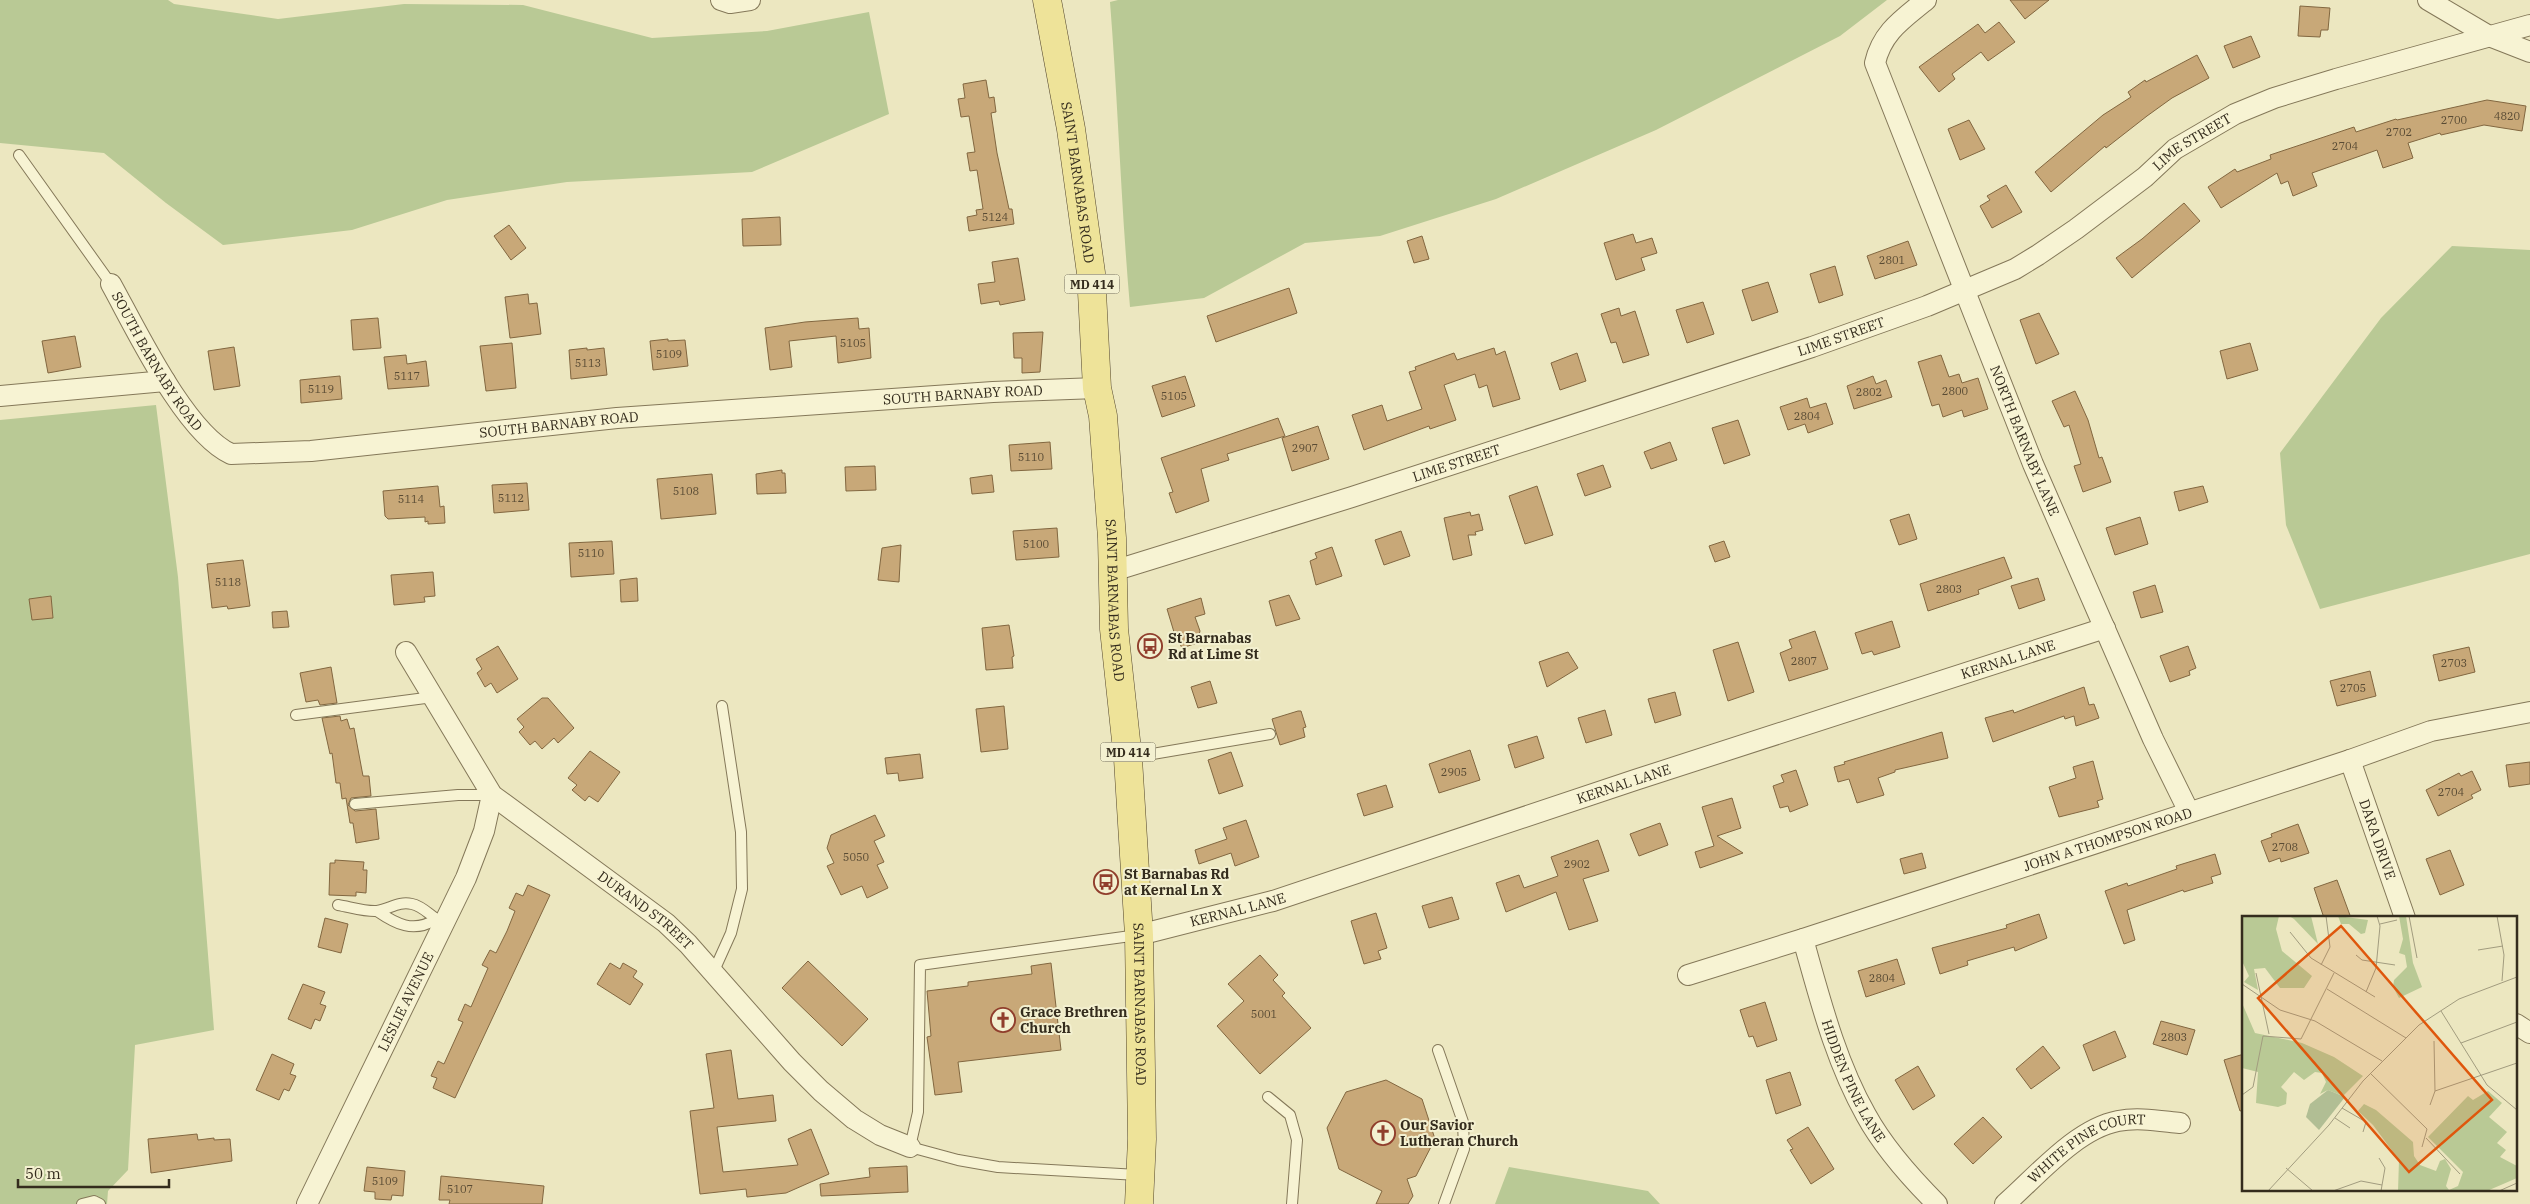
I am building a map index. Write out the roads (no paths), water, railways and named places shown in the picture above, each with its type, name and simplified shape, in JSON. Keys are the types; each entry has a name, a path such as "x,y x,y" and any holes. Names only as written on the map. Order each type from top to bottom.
{"main road":[{"name":"SAINT BARNABAS ROAD","path":"1047,0 1071,129 1091,273 1098,388 1103,416 1112,538 1114,630 1128,758 1139,935 1142,1139 1138,1175 1139,1204"}],"street":[{"path":"721,0 730,3 750,0"},
{"name":"NORTH BARNABY LANE","path":"1926,0 1889,32 1879,46 1875,63 1962,290 2033,464 2153,739 2188,812"},
{"path":"2428,0 2489,36 2530,52"},
{"name":"LIME STREET","path":"1112,571 1352,497 1812,347 1927,306 2014,269 2038,255 2076,229 2144,177 2176,149 2235,114 2283,95 2530,25"},
{"name":"SOUTH BARNABY ROAD","path":"111,284 165,381 209,438 226,452 243,455 311,451 617,418 993,392 1098,388"},
{"path":"0,396 165,381"},
{"name":"KERNAL LANE","path":"1139,935 1273,901 1645,777 2105,628"},
{"name":"DURAND STREET","path":"406,652 492,795 666,923 792,1062 821,1091 854,1119 880,1135 910,1147"},
{"name":"JOHN A THOMPSON ROAD","path":"1688,974 1803,939 2350,760 2431,731 2530,712"},
{"name":"DARA DRIVE","path":"2350,760 2404,916"},
{"name":"LESLIE AVENUE","path":"307,1204 440,922 466,878 484,831 492,795"},
{"name":"HIDDEN PINE LANE","path":"1803,939 1833,1040 1857,1099 1889,1149 1937,1204"},
{"path":"2518,1025 2530,1034"},
{"name":"WHITE PINE COURT","path":"2005,1204 2087,1133 2111,1123 2133,1119 2180,1123"}],"lane":[{"path":"19,154 111,284"},
{"path":"296,715 433,697"},
{"path":"713,973 731,933 742,889 741,832 722,706"},
{"path":"1128,758 1270,734"},
{"path":"355,804 458,795 492,795"},
{"path":"338,905 377,910 395,904 411,904 426,909 440,922 424,927 411,927 392,921 377,910"},
{"path":"1138,1175 998,1167 958,1160 910,1147 918,1112 920,965 1139,935"},
{"path":"1438,1050 1463,1122 1464,1149 1444,1204"},
{"path":"1268,1097 1290,1115 1297,1140 1292,1204"},
{"path":"82,1204 94,1201 100,1204"}],"place":[{"name":"St Barnabas Rd at Lime St","path":"1150,646"},
{"name":"St Barnabas Rd at Kernal Ln X","path":"1106,882"},
{"name":"Grace Brethren Church","path":"1003,1020"},
{"name":"Our Savior Lutheran Church","path":"1383,1133"}]}
